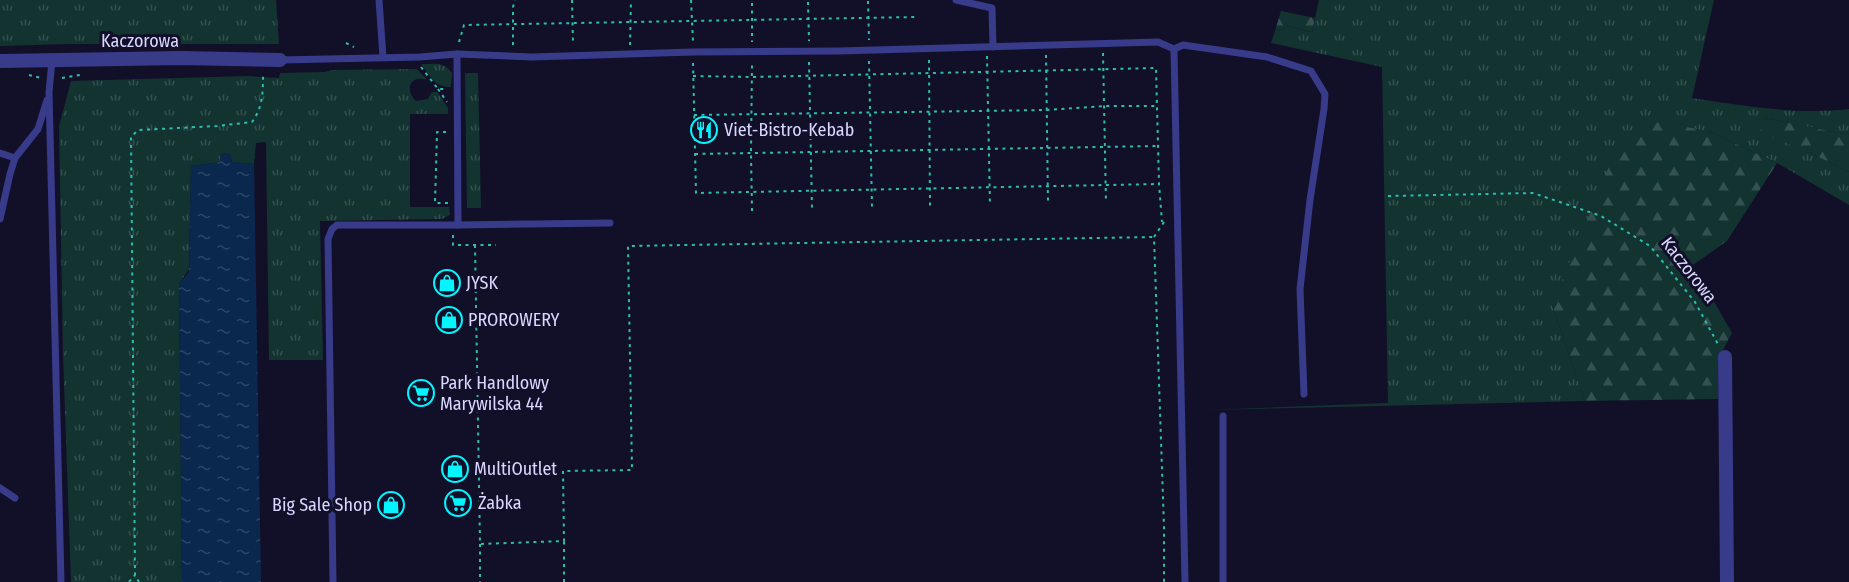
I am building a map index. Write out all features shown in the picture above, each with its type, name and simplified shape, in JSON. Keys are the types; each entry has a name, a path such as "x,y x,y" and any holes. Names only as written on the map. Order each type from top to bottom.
{"street":[{"name":"Kaczorowa","path":"0,61 181,58 280,60"},
{"path":"1725,357 1727,582"}],"lane":[{"path":"379,0 383,57"},
{"path":"956,0 992,8 993,47"},
{"path":"280,60 457,54 513,56 869,50 1158,42 1174,49 1184,45 1267,57 1311,71 1325,94 1300,289 1304,394"},
{"path":"1174,49 1185,582"},
{"path":"457,54 458,225"},
{"path":"52,60 49,92 61,582"},
{"path":"0,219 15,158 38,129 49,92"},
{"path":"0,153 15,158"},
{"path":"333,582 328,239 332,229 337,225 610,223"},
{"path":"1222,416 1223,582"},
{"path":"0,488 15,498"}],"path":[{"path":"513,56 515,0"},
{"path":"572,0 573,55"},
{"path":"692,0 696,193 1160,184"},
{"path":"868,1 872,208"},
{"path":"808,2 812,209"},
{"path":"752,3 752,211"},
{"path":"457,54 464,24 915,17"},
{"path":"1103,45 1106,203"},
{"path":"1046,46 1048,203"},
{"path":"971,47 987,57 990,206"},
{"path":"928,48 930,206"},
{"path":"139,582 135,575 131,137 138,130 252,122 259,112 263,95 261,60"},
{"path":"693,76 1156,68 1162,222 1154,237 1164,582"},
{"path":"694,115 1047,110 1105,106 1157,106"},
{"path":"695,154 1158,146"},
{"name":"Kaczorowa","path":"1388,196 1533,193 1601,216 1650,246 1695,302 1725,357"},
{"path":"1162,222 1169,221 1178,212"},
{"path":"564,582 563,471 632,470 628,246 1154,237"},
{"path":"475,245 477,525 480,544 480,582"},
{"path":"480,544 564,541"},
{"path":"129,582 135,575"}],"green space":[{"path":"0,0 276,0 279,44 0,46"},
{"path":"1319,0 1714,0 1692,98 1790,110 1849,109 1849,135 1764,118 1810,153 1849,172 1849,205 1777,163 1708,131 1552,305 1585,401 1207,410 1388,403 1382,67 1271,43 1274,34 1287,26 1312,32"},
{"path":"1281,11 1315,18 1312,32 1287,26 1274,34"},
{"path":"421,64 438,64 449,69 452,73 451,87 437,83"},
{"path":"417,69 427,80 413,81 410,88 412,97 416,101 428,99 432,92 437,92 448,108 448,114 410,114 410,207 449,207 450,215 442,219 320,221 323,360 269,360 266,142 256,143 254,164 232,162 230,154 221,153 220,162 191,166 189,269 179,284 182,582 71,582 63,354 59,126 71,81 248,76 279,78 280,73"},
{"path":"465,73 478,73 481,208 467,208"},
{"path":"1764,118 1849,135 1849,172 1760,132"},
{"path":"1648,120 1708,131 1777,163 1727,241 1693,265 1732,333 1718,359 1718,399 1585,401 1552,305 1619,142"}],"water":[{"path":"221,153 230,154 232,162 254,164 261,582 182,582 179,284 189,272 191,166 220,162"}],"place":[{"name":"Viet-Bistro-Kebab","path":"704,130"},
{"name":"JYSK","path":"447,283"},
{"name":"PROROWERY","path":"449,320"},
{"name":"Park Handlowy Marywilska 44","path":"421,393"},
{"name":"MultiOutlet","path":"455,469"},
{"name":"Żabka","path":"458,503"},
{"name":"Big Sale Shop","path":"391,505"}]}
